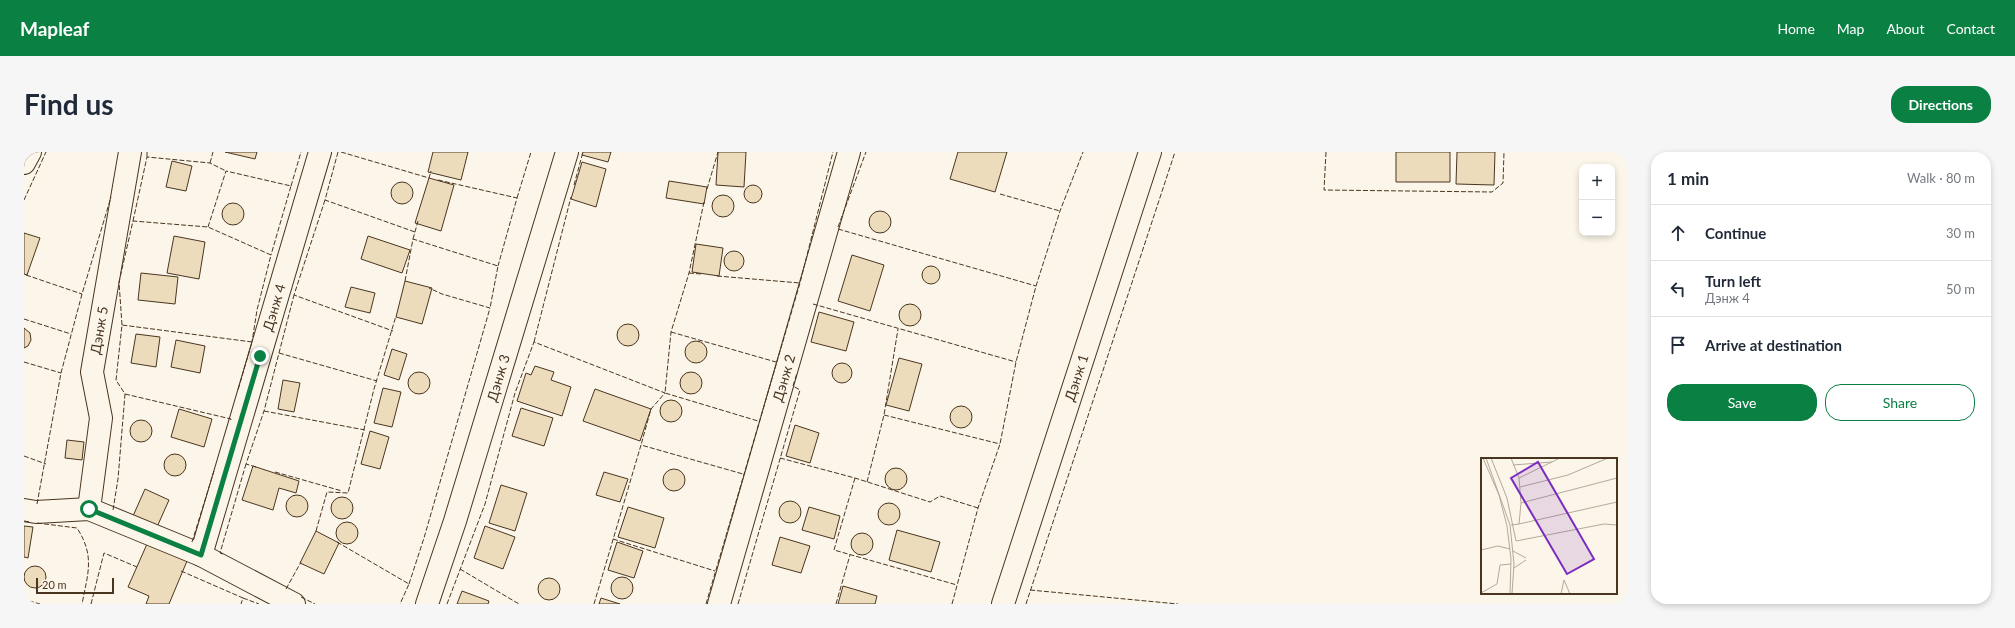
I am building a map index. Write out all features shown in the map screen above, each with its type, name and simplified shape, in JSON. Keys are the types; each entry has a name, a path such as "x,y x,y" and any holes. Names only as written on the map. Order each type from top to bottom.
{"street":[{"path":"24,163 30,152"},
{"name":"Дэнж 5","path":"89,509 101,418 92,372 130,152"},
{"name":"Дэнж 4","path":"201,555 320,152"},
{"name":"Дэнж 3","path":"427,604 456,521 567,152"},
{"name":"Дэнж 2","path":"719,604 849,152"},
{"name":"Дэнж 1","path":"1003,604 1150,152"},
{"path":"24,510 36,512 89,509 201,555 294,604"}],"building":[{"path":"225,152 257,152 255,159"},
{"path":"433,152 468,152 461,180 428,172"},
{"path":"583,152 611,152 608,162 582,155"},
{"path":"718,152 746,152 744,187 716,185"},
{"path":"958,152 1007,152 995,192 950,179"},
{"path":"1396,152 1450,152 1450,182 1396,182"},
{"path":"1457,152 1495,152 1494,185 1456,184"},
{"path":"172,161 192,166 186,191 166,187"},
{"path":"582,162 606,169 596,207 571,199"},
{"path":"429,178 454,185 441,231 415,223"},
{"path":"669,181 707,187 704,204 666,198"},
{"path":"402,182 410,185 413,193 410,201 402,204 394,201 391,193 394,185"},
{"path":"749,185 757,185 762,190 760,201 757,203 749,203 744,198 744,190"},
{"path":"723,195 731,198 734,206 731,214 723,217 715,214 712,206 715,198"},
{"path":"233,203 241,206 244,214 241,222 233,225 225,222 222,214 225,206"},
{"path":"880,211 888,214 891,222 888,230 880,233 872,230 869,222 872,214"},
{"path":"24,233 40,238 27,275 24,274"},
{"path":"174,236 205,242 199,279 167,273"},
{"path":"368,236 410,250 402,273 361,259"},
{"path":"696,244 723,248 719,276 692,272"},
{"path":"730,251 738,251 744,257 744,265 738,271 730,271 724,265 724,257"},
{"path":"852,255 884,265 870,311 838,301"},
{"path":"927,266 935,266 940,271 938,282 935,284 927,284 922,279 922,271"},
{"path":"141,273 178,277 175,304 138,300"},
{"path":"405,281 432,288 422,324 396,317"},
{"path":"351,287 375,293 370,313 345,307"},
{"path":"910,304 918,307 921,315 918,323 910,326 902,323 899,315 902,307"},
{"path":"819,312 854,322 846,351 811,342"},
{"path":"628,324 632,325 638,331 638,339 632,345 628,346 624,345 618,339 617,335 618,331 624,325"},
{"path":"24,328 30,333 31,340 28,346 24,348"},
{"path":"136,334 160,337 156,367 131,363"},
{"path":"176,340 205,346 200,373 171,367"},
{"path":"696,341 704,344 707,352 704,360 696,363 688,360 685,352 688,344"},
{"path":"392,349 407,354 399,380 384,375"},
{"path":"899,358 922,364 909,411 886,405"},
{"path":"838,363 846,363 852,369 852,377 846,383 838,383 832,377 832,369"},
{"path":"535,366 554,372 551,380 571,387 562,416 517,401 526,373 531,375"},
{"path":"419,372 427,375 430,383 427,391 419,394 411,391 408,383 411,375"},
{"path":"691,372 699,375 702,383 699,391 691,394 683,391 680,383 683,375"},
{"path":"283,380 300,383 294,412 278,409"},
{"path":"383,388 401,392 392,427 374,423"},
{"path":"595,389 651,409 640,441 583,421"},
{"path":"671,400 679,403 682,411 679,419 671,422 663,419 660,411 663,403"},
{"path":"961,406 969,409 972,417 969,425 961,428 953,425 950,417 953,409"},
{"path":"521,408 553,418 544,446 512,436"},
{"path":"179,409 212,419 204,447 171,437"},
{"path":"141,420 145,421 151,427 151,435 145,441 141,442 137,441 131,435 130,431 131,427 137,421"},
{"path":"795,425 819,433 810,463 786,456"},
{"path":"370,431 389,437 380,469 361,464"},
{"path":"67,440 84,442 82,460 65,458"},
{"path":"175,454 183,457 186,465 183,473 175,476 167,473 164,465 167,457"},
{"path":"253,466 299,481 296,493 279,488 273,510 242,500"},
{"path":"896,468 900,469 906,475 906,483 900,489 896,490 892,489 886,483 885,479 886,475 892,469"},
{"path":"674,469 682,472 685,480 682,488 674,491 666,488 663,480 666,472"},
{"path":"604,472 628,479 620,502 596,495"},
{"path":"501,485 527,493 515,531 489,523"},
{"path":"145,489 169,500 157,527 133,516"},
{"path":"297,495 305,498 308,506 305,514 297,517 289,514 286,506 289,498"},
{"path":"342,497 346,498 352,504 352,512 346,518 342,519 338,518 332,512 331,508 332,504 338,498"},
{"path":"790,501 794,502 800,508 800,516 794,522 790,523 786,522 780,516 779,512 780,508 786,502"},
{"path":"889,503 893,504 899,510 899,518 893,524 889,525 885,524 879,518 878,514 879,510 885,504"},
{"path":"628,507 664,518 655,548 618,537"},
{"path":"809,507 840,516 834,539 802,530"},
{"path":"347,522 351,523 357,529 357,537 351,543 347,544 343,543 337,537 336,533 337,529 343,523"},
{"path":"24,526 33,527 28,558 24,557"},
{"path":"485,526 515,537 503,569 474,558"},
{"path":"897,530 940,542 931,572 889,560"},
{"path":"316,531 339,543 324,574 300,563"},
{"path":"862,533 866,534 872,540 872,548 866,554 862,555 858,554 852,548 851,544 852,540 858,534"},
{"path":"780,537 810,546 801,573 772,565"},
{"path":"617,542 643,551 634,578 608,570"},
{"path":"147,544 187,561 169,604 146,604 149,596 128,587"},
{"path":"35,566 43,569 46,577 43,585 35,588 27,585 24,577 27,569"},
{"path":"622,577 630,580 633,588 630,596 622,599 614,596 611,588 614,580"},
{"path":"549,578 553,579 559,585 559,593 553,599 549,600 545,599 539,593 538,589 539,585 545,579"},
{"path":"843,586 877,596 875,604 838,604"},
{"path":"462,591 489,601 488,604 457,604"},
{"path":"601,598 620,604 599,604"}],"fence":[{"path":"24,200 46,152"},
{"path":"147,152 147,157"},
{"path":"210,163 213,152"},
{"path":"291,186 301,152"},
{"path":"338,152 325,200 415,232"},
{"path":"341,152 429,178 431,171"},
{"path":"517,198 531,152"},
{"path":"574,185 583,152"},
{"path":"707,189 718,152"},
{"path":"706,604 800,283 833,152"},
{"path":"838,227 866,152"},
{"path":"952,604 978,508 1000,444 1016,362 1036,286 1060,211 1083,152"},
{"path":"1026,604 1175,152"},
{"path":"1326,152 1324,190 1492,192 1503,183 1504,152"},
{"path":"133,221 147,157 210,163 226,171"},
{"path":"208,227 226,171 291,186 271,255"},
{"path":"438,180 517,198 498,266"},
{"path":"1000,194 1060,211"},
{"path":"37,504 61,373 82,294 111,197"},
{"path":"534,342 571,197"},
{"path":"325,200 294,295 393,331"},
{"path":"704,202 689,273 671,332 665,393 758,421"},
{"path":"122,325 119,282 133,221 208,227 271,255 257,310 252,342"},
{"path":"413,239 418,221"},
{"path":"838,229 1036,286"},
{"path":"405,281 413,239 498,266 490,308"},
{"path":"689,273 701,274"},
{"path":"26,275 82,294"},
{"path":"717,276 800,283"},
{"path":"409,584 424,538 490,308 442,294 429,288"},
{"path":"256,467 246,464 264,411 294,295"},
{"path":"813,304 1016,362"},
{"path":"316,531 327,492 348,493 374,389 396,316"},
{"path":"24,319 71,334"},
{"path":"113,510 118,479 125,394 116,380 122,325 252,342 238,390"},
{"path":"867,482 884,415 898,329"},
{"path":"671,332 776,362"},
{"path":"447,604 485,504 515,393 534,342 665,393 651,409 641,445"},
{"path":"279,353 377,381"},
{"path":"24,362 61,373"},
{"path":"738,604 800,390 793,386 797,373"},
{"path":"125,394 231,419 230,422"},
{"path":"264,411 365,430"},
{"path":"884,415 1000,444"},
{"path":"594,604 641,445 743,474"},
{"path":"24,456 46,464"},
{"path":"780,458 855,478 930,502 940,496 978,508"},
{"path":"223,554 220,553 246,464"},
{"path":"192,542 214,471"},
{"path":"275,472 342,491"},
{"path":"855,478 834,550 957,585"},
{"path":"24,521 31,522"},
{"path":"37,523 77,528 83,538 88,556 88,574 82,604"},
{"path":"613,539 715,571"},
{"path":"337,542 409,584 400,604"},
{"path":"91,604 104,553 137,567"},
{"path":"836,604 850,555"},
{"path":"286,589 301,562"},
{"path":"460,569 519,604"},
{"path":"181,571 243,598 241,604"},
{"path":"1030,590 1178,604"},
{"path":"301,597 315,604"},
{"path":"243,598 259,604"},
{"path":"24,600 29,601 29,604"},
{"path":"29,601 40,604"}],"route":[{"path":"89,509 201,555 260,356"}]}
